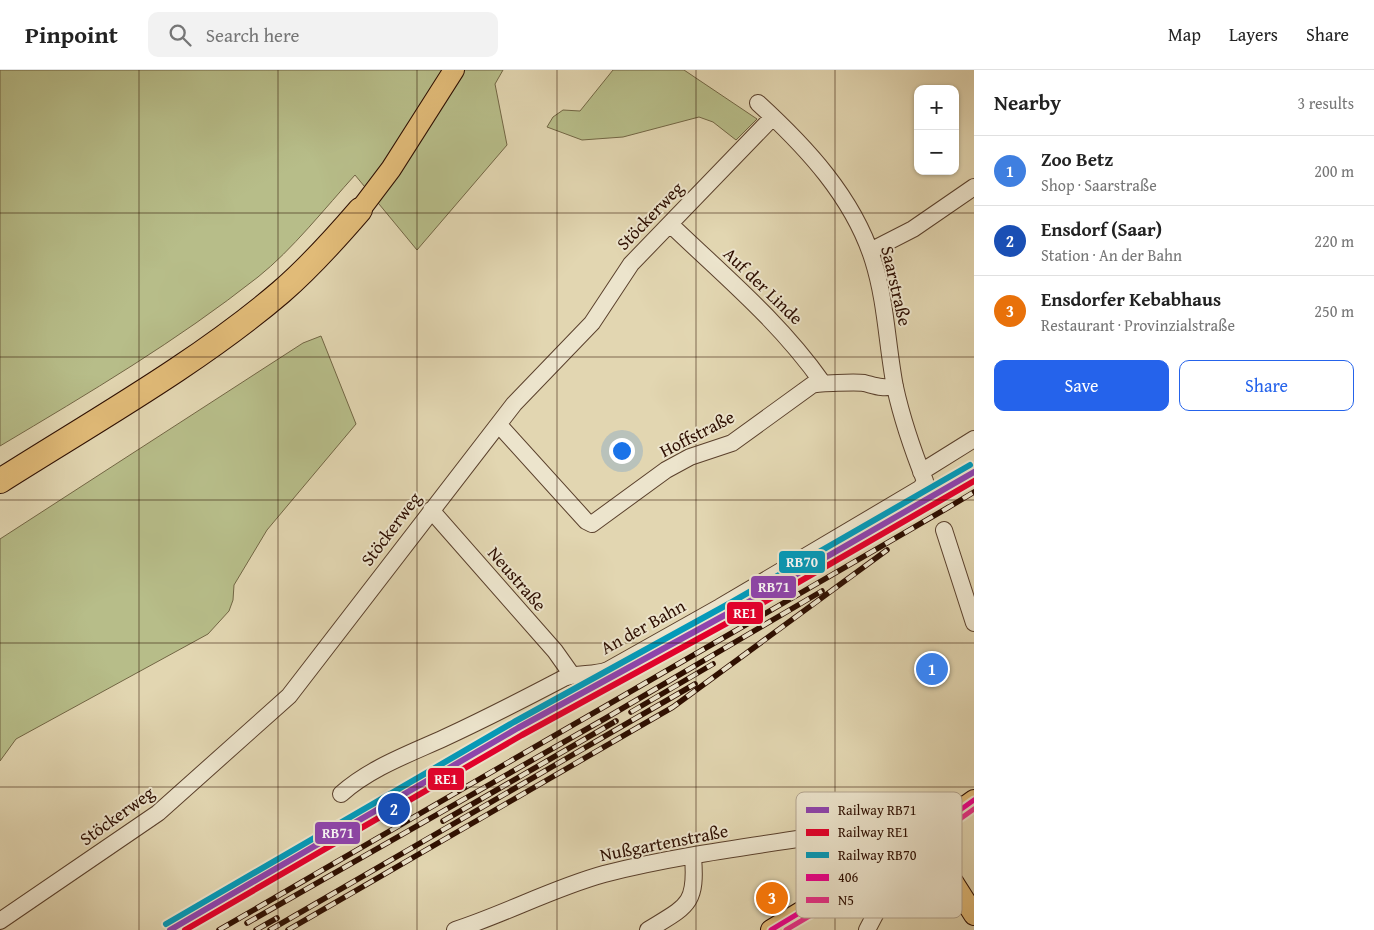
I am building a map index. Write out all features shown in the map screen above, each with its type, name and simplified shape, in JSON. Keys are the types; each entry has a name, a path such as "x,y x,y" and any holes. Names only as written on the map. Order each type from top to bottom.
{"highway":[{"path":"0,480 116,408 250,317 314,262 360,210"}],"main road":[{"path":"360,210 391,169 454,70"},
{"path":"962,809 974,800"},
{"path":"962,895 974,915"},
{"path":"771,930 796,915"}],"street":[{"name":"Saarstraße","path":"758,103 794,136 829,177 870,251 879,286 895,386 923,476"},
{"name":"Stöckerweg","path":"0,921 158,812 289,696 431,510 523,394 592,323 631,264 774,117"},
{"path":"870,251 914,230 974,187"},
{"name":"Auf der Linde","path":"670,224 765,313 795,346 822,382"},
{"name":"Hoffstraße","path":"499,425 586,521 592,524 666,470 690,458 732,442 804,389 822,382 864,384 883,389 895,386"},
{"name":"An der Bahn","path":"341,794 354,782 373,772 572,675 601,673 608,670 915,494 923,476 974,439"},
{"name":"Neustraße","path":"431,510 555,651 572,675"},
{"path":"944,530 974,624"},
{"name":"Nußgartenstraße","path":"455,930 501,914 580,881 692,856 796,839"},
{"path":"648,930 672,915 689,901 694,879 692,856"},
{"path":"868,930 874,918"}],"green space":[{"path":"0,70 503,70 495,84 507,145 417,250 355,175 308,228 258,277 196,323 132,366 0,446"},
{"path":"613,70 684,70 757,119 736,140 713,122 699,117 623,137 582,140 547,127 553,117 563,110 580,111"},
{"path":"321,336 356,424 267,530 234,585 233,600 229,611 208,634 16,739 0,761 0,539 303,343"}],"railway":[{"path":"944,510 974,492"},
{"path":"219,930 949,507"},
{"path":"288,930 673,707 887,550"},
{"path":"247,923 606,718 822,591"},
{"path":"631,712 713,664"},
{"path":"270,930 695,684"},
{"path":"443,821 616,721"},
{"path":"256,930 277,918"}],"rail line":[{"name":"RB70","path":"166,924 514,722 732,602 970,465"},
{"name":"RB71","path":"170,930 518,728 736,609 974,472"},
{"name":"RE1","path":"185,930 522,735 740,616 974,481"}],"transit line":[{"name":"406","path":"962,809 974,800"},
{"name":"N5","path":"962,818 974,809"},
{"name":"406","path":"771,930 796,915"},
{"name":"N5","path":"786,930 806,918"}],"place":[{"name":"Zoo Betz","path":"932,669"},
{"name":"Ensdorf (Saar)","path":"394,809"},
{"name":"Ensdorfer Kebabhaus","path":"772,898"}]}
